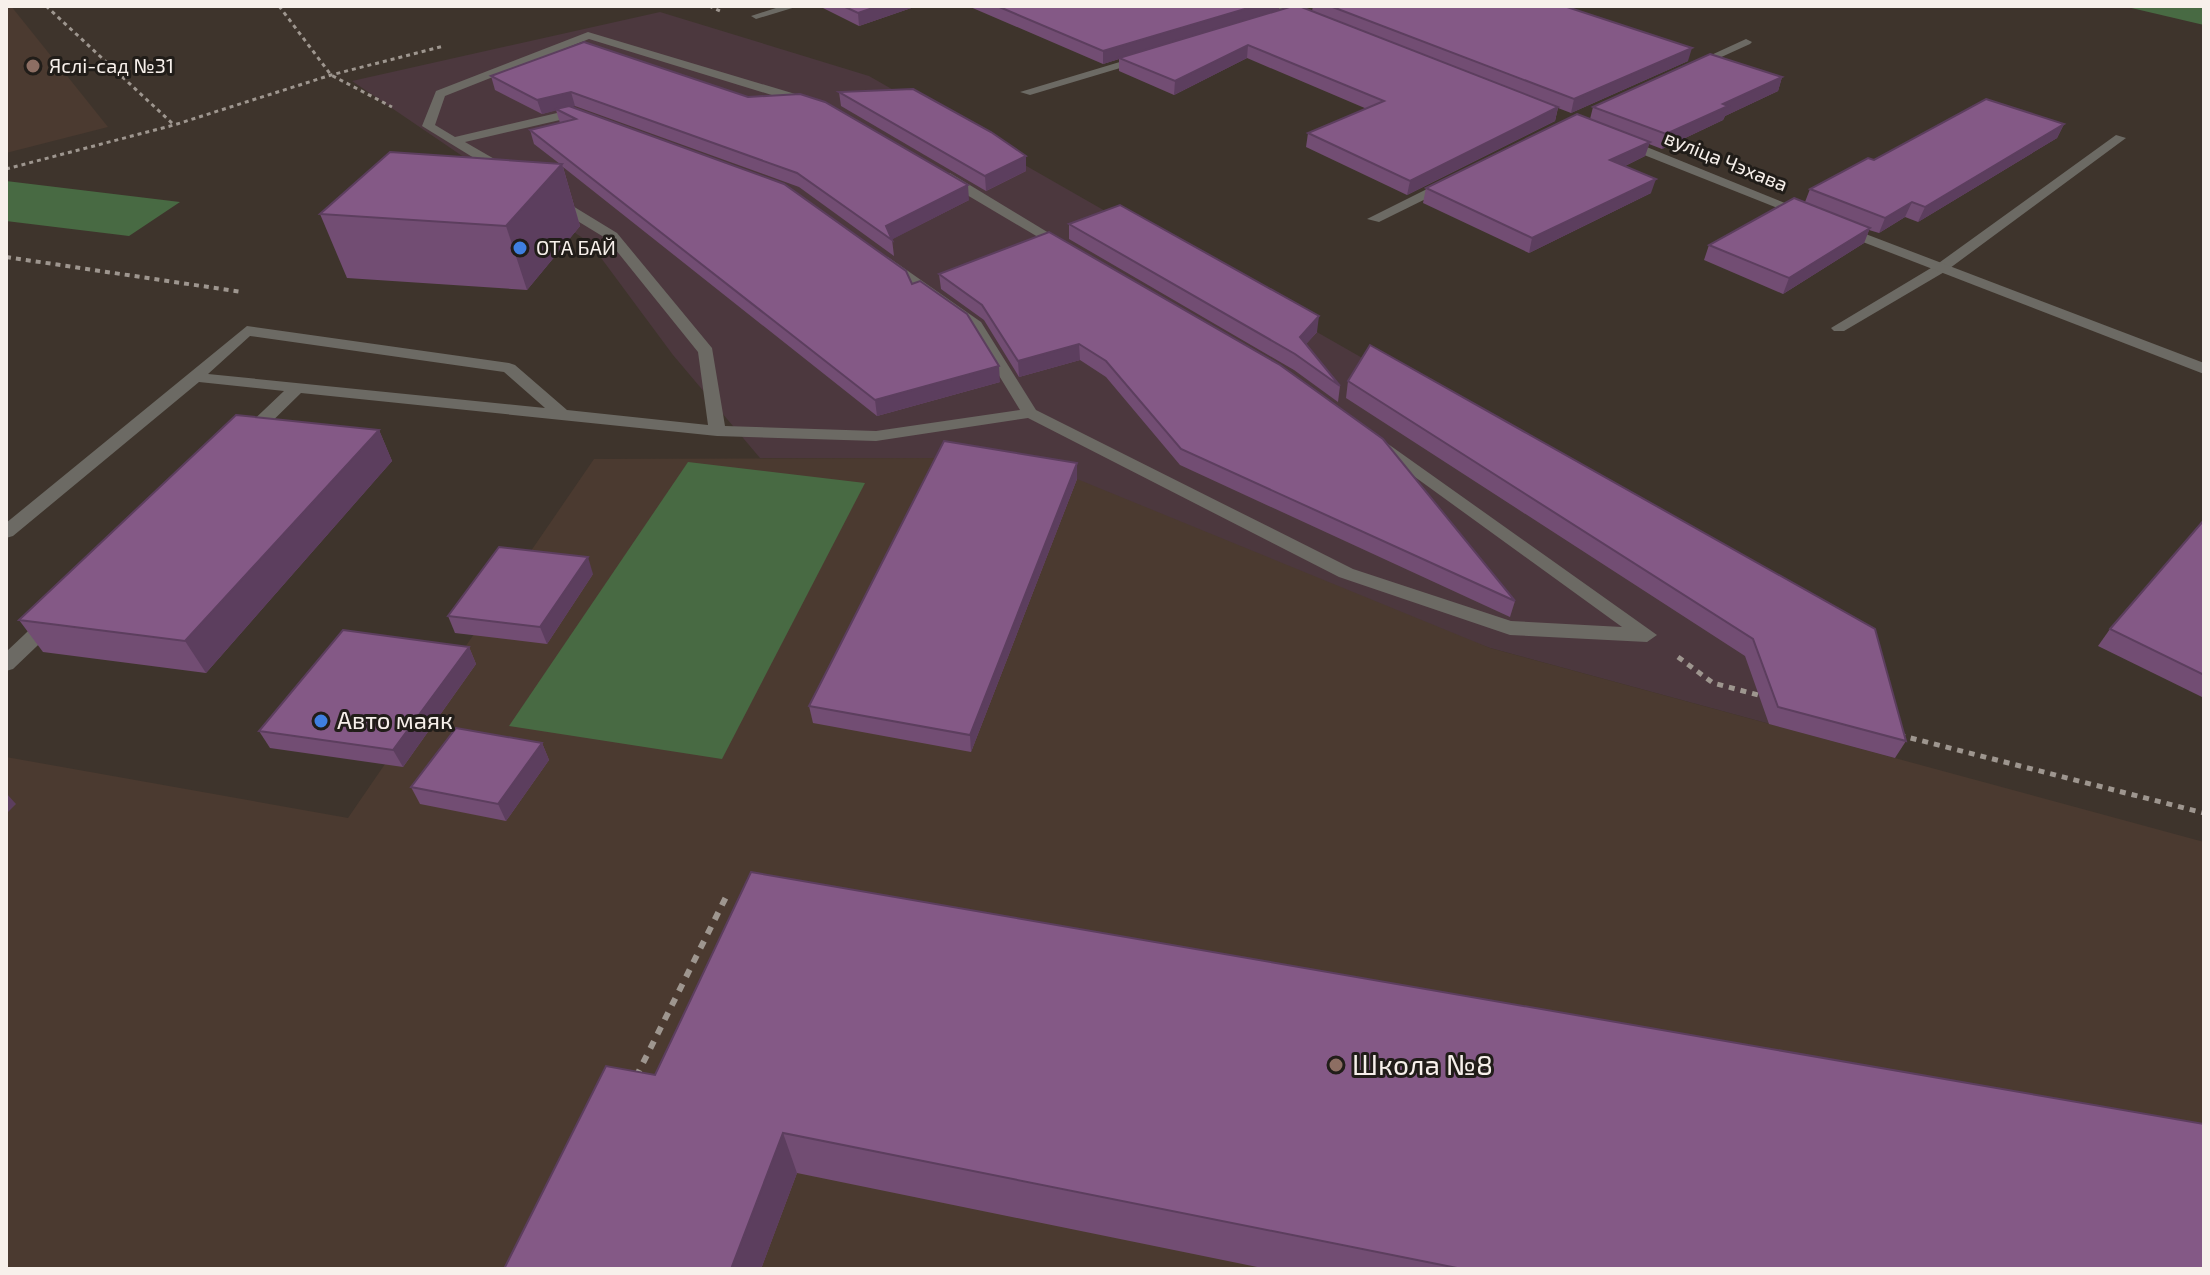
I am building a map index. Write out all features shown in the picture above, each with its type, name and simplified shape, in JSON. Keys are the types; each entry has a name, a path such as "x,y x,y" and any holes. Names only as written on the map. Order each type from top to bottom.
{"street":[{"path":"756,16 794,6"},
{"path":"1298,14 1319,6"},
{"path":"1280,12 1298,14 1327,25"},
{"path":"519,180 428,126 440,94 588,35 817,105"},
{"path":"1673,75 1746,42"},
{"path":"1026,92 1162,53"},
{"path":"453,141 574,113 603,124"},
{"path":"1839,328 1941,268 2120,138"},
{"name":"вуліца Чэхава","path":"1615,139 2204,369"},
{"path":"928,166 1080,255"},
{"path":"1374,219 1458,177"},
{"path":"546,196 612,236 706,351 717,431"},
{"path":"878,254 976,325 1030,413 1346,573 1510,628 1647,635"},
{"path":"6,532 247,331 509,368 562,415"},
{"path":"195,377 717,431 876,436 1030,413"},
{"path":"231,451 299,386"},
{"path":"1363,431 1647,635"},
{"path":"6,664 62,611"}],"path":[{"path":"46,6 174,125"},
{"path":"279,6 331,75 428,126"},
{"path":"6,169 174,125 331,75 452,44"},
{"path":"6,257 241,292"},
{"path":"1647,635 1713,683 1772,699"},
{"path":"1889,732 2204,813"},
{"path":"630,1089 727,895"}],"shaded area":[{"name":"Яслі-сад №31","path":"6,6 11,6 108,127 6,153"},
{"path":"660,12 869,76 1866,646 1895,758 1490,648 946,458 760,458 673,355 590,243 352,81"},
{"name":"Школа №8","path":"946,458 1077,479 1490,648 2204,842 2204,1269 6,1269 6,757 348,818 594,459"}],"green space":[{"path":"2123,6 2204,6 2204,25"},
{"path":"6,181 180,202 129,236 6,221"},
{"path":"688,462 865,483 722,759 509,726"}],"building":[{"path":"843,6 879,6 858,13"},
{"path":"997,6 1255,6 1103,51"},
{"path":"1293,6 1558,107 1410,181 1308,133 1384,101 1248,45 1175,81 1119,58"},
{"path":"1330,6 1564,6 1692,48 1574,99"},
{"path":"584,42 748,97 800,94 825,102 968,185 886,226 892,240 797,173 571,92 537,100 491,76"},
{"path":"1710,54 1782,77 1666,134 1593,107"},
{"path":"913,89 991,132 1026,156 985,176 839,92"},
{"path":"1986,99 2064,124 1925,207 1912,202 1885,218 1810,189 1868,158 1874,160"},
{"path":"569,106 784,184 906,271 912,284 920,281 967,314 999,366 875,400 530,130 576,119 556,109"},
{"path":"1577,114 1650,142 1610,160 1656,179 1532,238 1426,188"},
{"path":"390,152 562,164 506,226 320,214"},
{"path":"1794,198 1870,228 1789,278 1709,245"},
{"path":"1120,205 1319,316 1300,337 1340,386 1295,354 1069,224"},
{"path":"1049,232 1280,365 1383,439 1515,601 1181,449 1106,361 1079,344 1018,361 982,305 939,274"},
{"path":"1370,345 1875,629 1906,741 1778,707 1753,639 1348,381"},
{"path":"236,415 379,430 185,641 19,620"},
{"path":"944,441 1077,463 970,735 809,706"},
{"path":"2204,520 2204,675 2110,629"},
{"path":"499,547 588,557 540,627 448,616"},
{"path":"343,630 469,647 393,750 259,731"},
{"path":"456,728 542,743 498,804 411,787"},
{"path":"751,872 2204,1124 2204,1269 1462,1269 783,1133 731,1269 504,1269 606,1066 655,1075"}],"place":[{"name":"Яслі-сад №31","path":"33,66"},
{"name":"ОТА БАЙ","path":"520,248"},
{"name":"Авто маяк","path":"321,721"},
{"name":"Школа №8","path":"1336,1065"}]}
